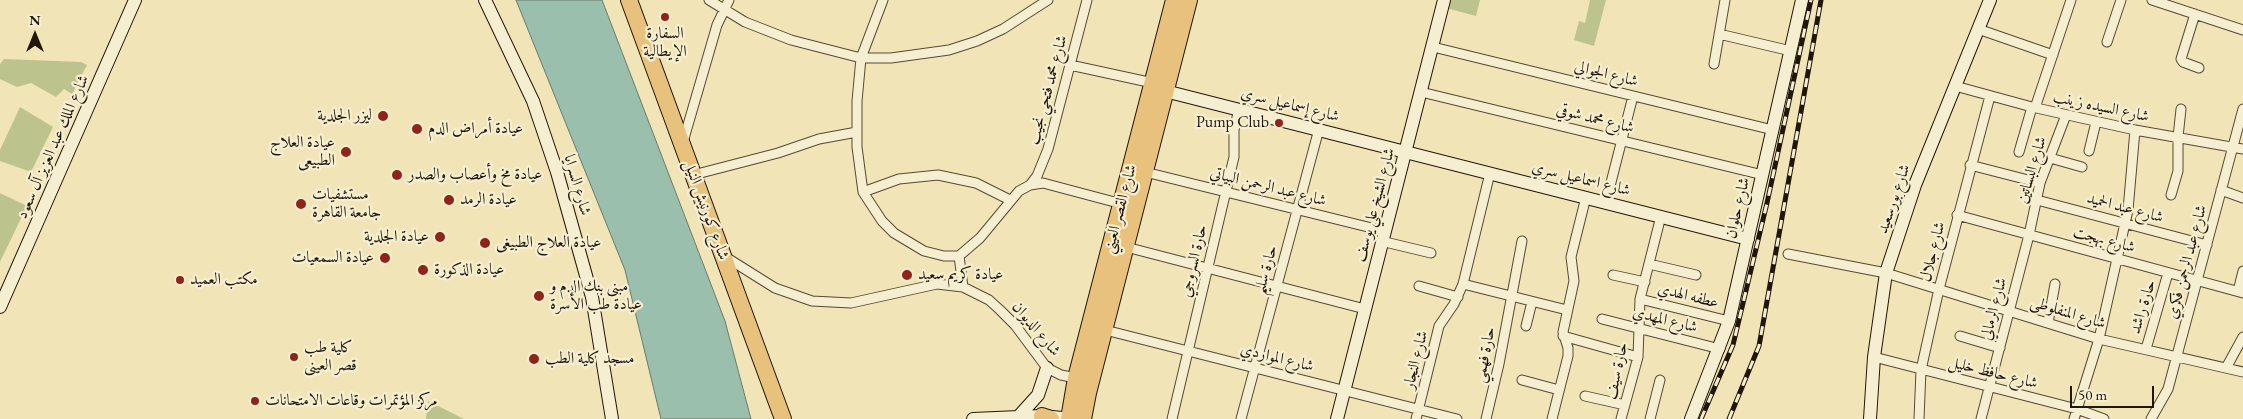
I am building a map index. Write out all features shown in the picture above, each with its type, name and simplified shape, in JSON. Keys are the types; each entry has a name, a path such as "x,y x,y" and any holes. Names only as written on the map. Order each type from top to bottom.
{"highway":[{"name":"شارع كورنيش النيل","path":"629,0 783,419"},
{"name":"شارع القصر العيني","path":"1070,419 1076,378 1097,328 1126,247 1145,172 1174,0"},
{"name":"شارع القصر العيني","path":"1083,419 1097,328 1122,204 1188,0"}],"street":[{"name":"شارع الملك عبد العزيز آل سعود","path":"0,307 135,0"},
{"name":"شارع السرايا","path":"485,0 533,101 557,172 592,297 612,419"},
{"path":"709,0 724,10 790,40 861,58 900,58 949,50 1004,29 1048,0"},
{"path":"682,145 706,61 729,0"},
{"path":"883,0 861,58 857,101 857,132 862,192 882,221 909,243 944,256 959,256 980,238 1010,200 1019,191 1030,185 1043,183 1122,204"},
{"name":"شارع محمد فتحي نجيب","path":"1030,185 1037,176 1048,150 1087,0"},
{"name":"شارع الشيخ علي يوسف","path":"1337,419 1444,0"},
{"path":"1714,64 1725,0"},
{"name":"شارع حلوان","path":"1691,419 1720,349 1729,321 1802,0"},
{"name":"شارع بورسعيد","path":"1870,419 1874,357 1886,273 1915,185 1990,0"},
{"path":"2019,152 2070,0"},
{"path":"2107,42 2121,0"},
{"path":"2152,0 2168,3 2243,30"},
{"path":"2195,14 2181,59 2183,62 2199,68"},
{"path":"1978,29 2053,54"},
{"path":"1719,34 1791,51"},
{"name":"شارع الجوالي","path":"1432,47 1773,130"},
{"path":"1070,64 1159,87"},
{"name":"شارع السيده زينب","path":"1955,86 2034,108 2096,122 2243,149"},
{"name":"شارع إسماعيل سري","path":"1159,87 1406,152"},
{"name":"شارع محمد شوقي","path":"1421,92 1762,175"},
{"path":"1606,202 1633,96"},
{"name":"شارع جلال","path":"1919,419 1921,370 1957,215 1990,96"},
{"name":"حارة السروجي","path":"1172,419 1234,157 1234,130 1239,109"},
{"name":"شارع عبد الرحمن فكري","path":"2151,419 2168,389 2243,109"},
{"path":"2171,195 2178,172 2178,137 2182,110"},
{"name":"شارع البساتين","path":"2029,235 2040,183 2066,115"},
{"path":"2089,151 2096,122"},
{"name":"حارة سليم","path":"1241,419 1319,129"},
{"path":"2074,419 2099,339 2130,200 2135,130"},
{"path":"693,175 778,153 819,139 857,132"},
{"name":"شارع اسماعيل سري","path":"1406,152 1748,238"},
{"path":"2050,158 2082,167"},
{"path":"1970,165 2040,183"},
{"name":"شارع عبد الرحمن البياتي","path":"1145,172 1297,210 1383,236 1431,253"},
{"name":"شارع النجار","path":"1416,419 1439,326 1458,297 1463,284 1490,173"},
{"path":"862,192 899,178 938,175 976,183 1010,200"},
{"path":"2221,190 2243,198"},
{"path":"1552,419 1568,356 1568,348 1563,336 1574,281 1571,257 1586,197"},
{"name":"شارع عبد الحميد","path":"2036,200 2207,245"},
{"name":"شارع بهجت","path":"1957,215 2241,292"},
{"name":"حارة سيف","path":"1621,419 1638,357 1640,299 1661,216"},
{"name":"شارع الرمالي","path":"1981,419 2029,235"},
{"name":"حارة فهمي","path":"1486,419 1499,364 1510,296 1522,241"},
{"path":"1126,247 1364,309"},
{"name":"شارع المنفلوطى","path":"1788,254 1886,273 2099,339 2243,372"},
{"name":"شارع الديوان","path":"722,255 775,288 812,301 851,303 937,284 962,287 989,300 1000,310 1015,325 1047,368 1061,376 1076,378"},
{"path":"959,256 962,287"},
{"path":"1649,264 1696,275"},
{"path":"2241,292 2243,271"},
{"name":"حارة راشد","path":"2146,349 2168,272"},
{"path":"1613,275 1645,282"},
{"path":"1463,284 1567,310"},
{"path":"2048,323 2055,284"},
{"path":"1419,286 1458,297"},
{"name":"عطفه الهدي","path":"1640,299 1729,321"},
{"path":"1526,326 1532,302"},
{"name":"شارع المهدي","path":"1602,319 1720,349"},
{"name":"شارع المواردي","path":"1097,328 1457,419"},
{"path":"1563,336 1638,357"},
{"path":"1960,336 2000,348"},
{"path":"2226,368 2243,337"},
{"name":"شارع حافظ خليل","path":"1874,357 2077,409 2104,419"},
{"path":"1019,416 1038,394 1047,368"},
{"path":"1522,380 1560,390"},
{"path":"1650,419 1660,380"},
{"path":"1585,396 1625,405"},
{"path":"974,419 1019,416 1070,419"}],"green space":[{"path":"1448,0 1480,0 1476,16 1446,8"},
{"path":"1590,0 1606,0 1594,46 1574,40 1579,21 1585,23"},
{"path":"4,59 81,62 87,65 72,94 64,89 56,97 31,83 17,87 0,79 0,64"},
{"path":"20,107 53,127 31,172 0,161 0,150"},
{"path":"0,193 27,206 0,262"},
{"path":"428,401 464,419 426,419"}],"shaded area":[{"path":"516,0 602,0 725,321 751,419 661,419 625,270"}],"railway":[{"path":"1701,419 1733,345 1767,203 1811,0"},
{"path":"1729,419 1759,346 1821,0"}],"place":[{"name":"السفارة الإيطالية","path":"665,17"},
{"name":"ليزر الجلدية","path":"383,116"},
{"name":"Pump Club","path":"1279,123"},
{"name":"عيادة أمراض الدم","path":"417,129"},
{"name":"عيادة العلاج الطبيعى","path":"346,152"},
{"name":"عيادة مخ وأعصاب والصدر","path":"397,175"},
{"name":"عيادة الرمد","path":"449,200"},
{"name":"مستشفيات جامعة القاهرة","path":"301,204"},
{"name":"عيادة الجلدية","path":"440,237"},
{"name":"عيادة العلاج الطبيغى","path":"485,243"},
{"name":"عيادة السمعيات","path":"385,258"},
{"name":"عيادة الذكورة","path":"423,270"},
{"name":"عيادة كريم سعيد","path":"907,275"},
{"name":"مكتب العميد","path":"180,280"},
{"name":"مبنى بنك الدم و عيادة طب الأسرة","path":"539,296"},
{"name":"كلية طب قصر العينى","path":"294,357"},
{"name":"مسجد كلية الطب","path":"534,359"},
{"name":"مركز المؤتمرات وقاعات الامتحانات","path":"255,401"}]}
